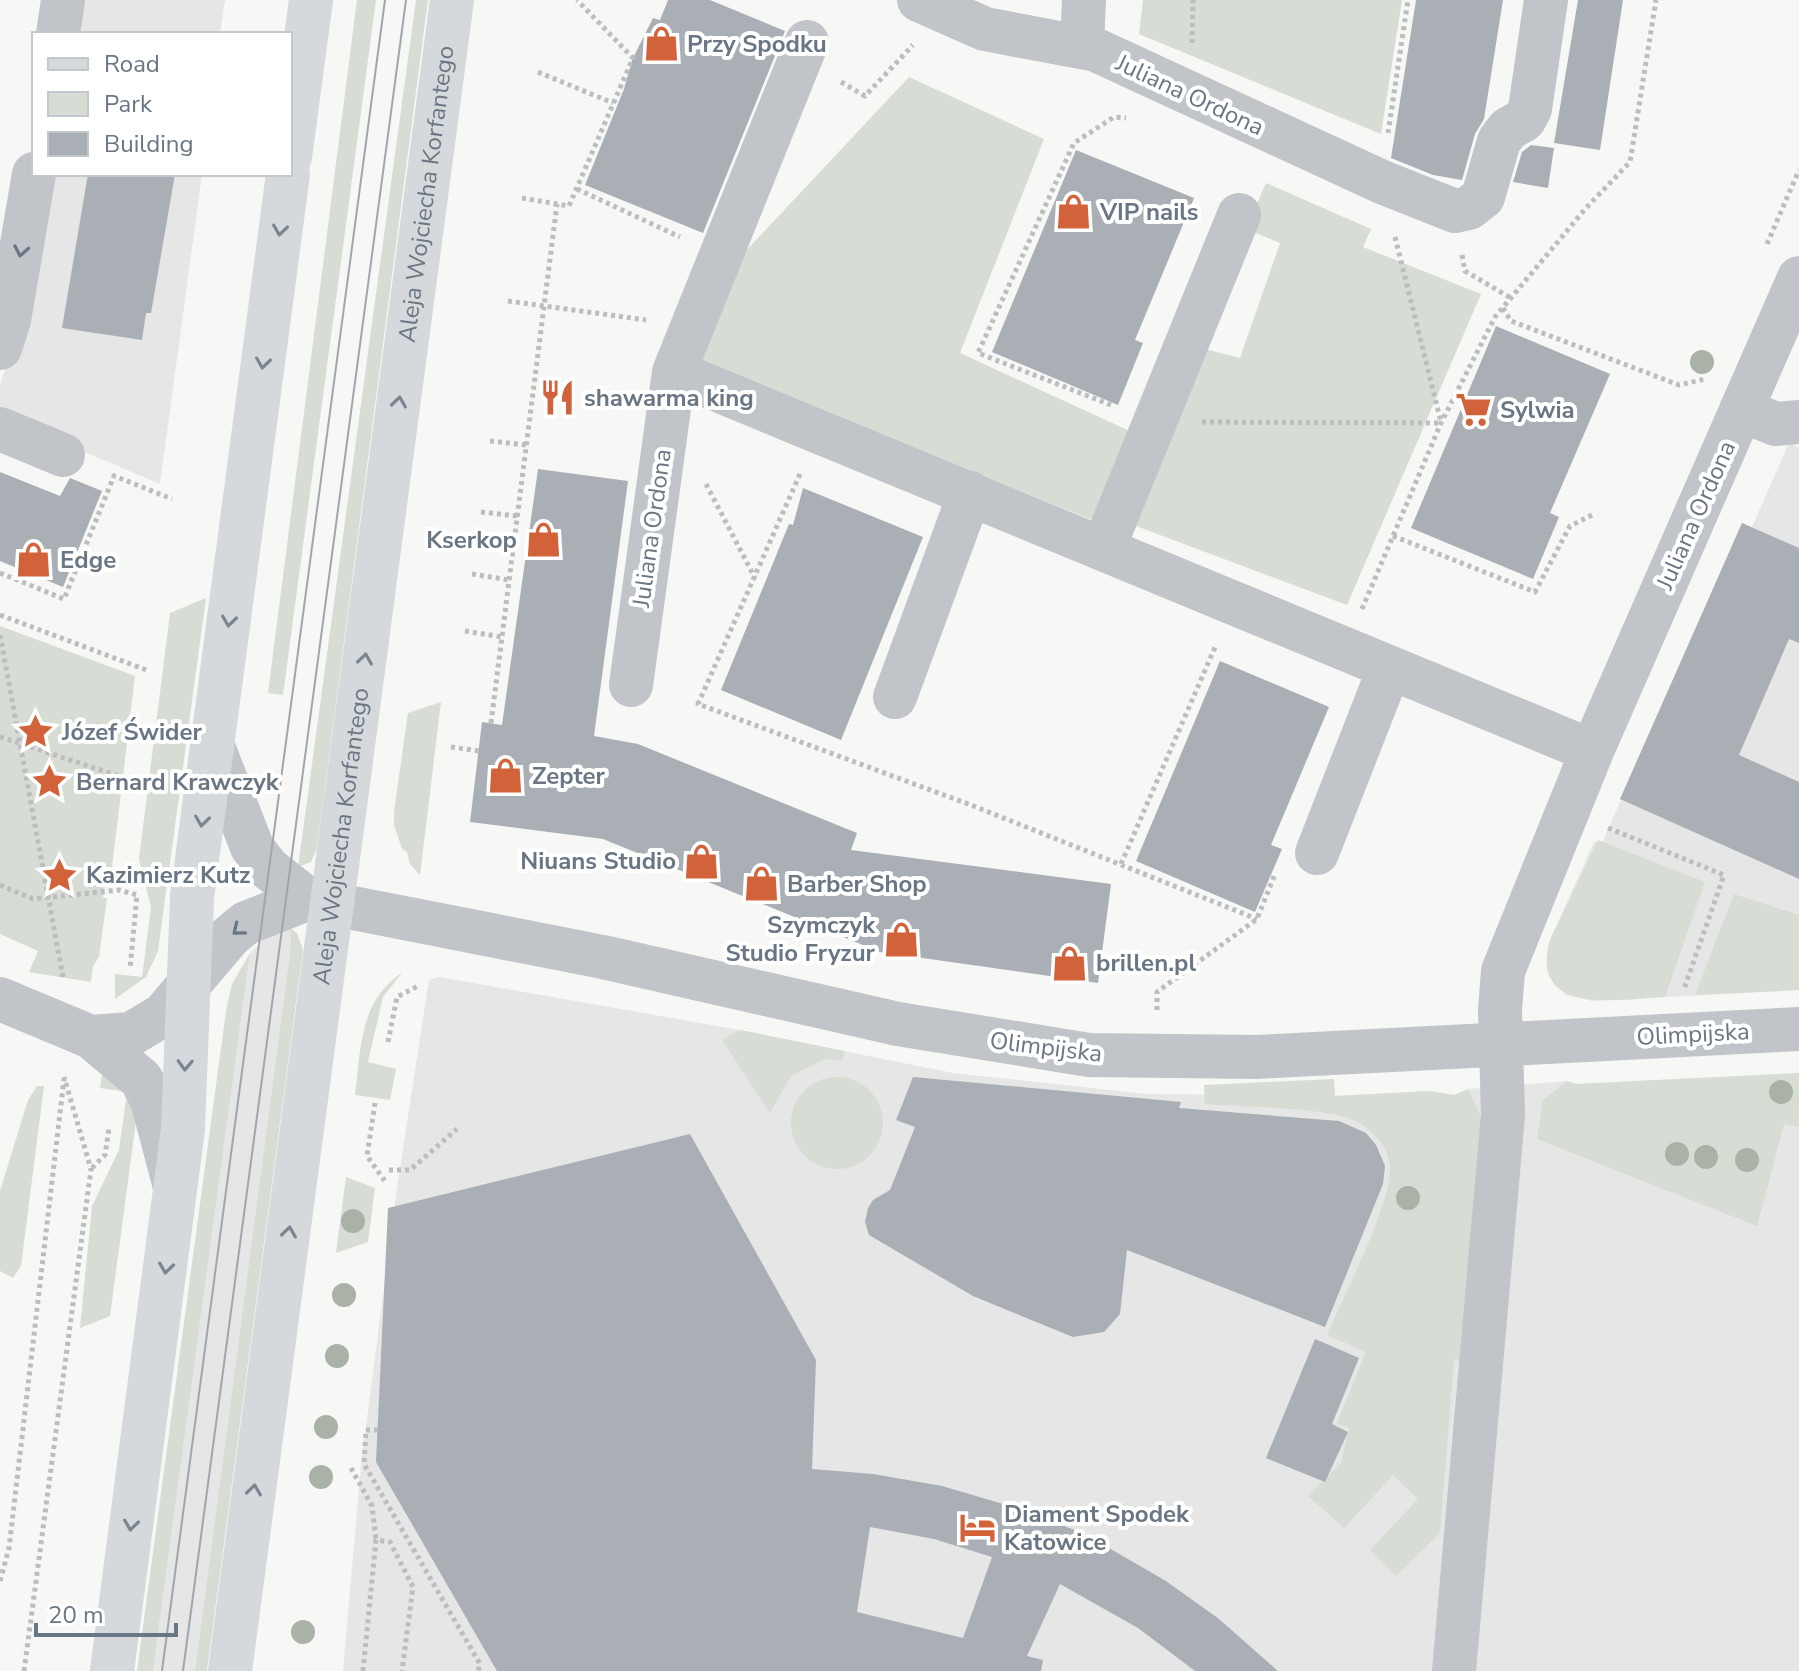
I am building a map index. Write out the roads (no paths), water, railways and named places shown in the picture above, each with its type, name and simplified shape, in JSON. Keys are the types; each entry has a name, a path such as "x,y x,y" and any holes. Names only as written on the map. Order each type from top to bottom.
{"main road":[{"path":"292,142 311,0"},
{"name":"Aleja Wojciecha Korfantego","path":"230,1671 320,901 452,0"},
{"path":"112,1671 183,1129 192,897 288,176"}],"street":[{"path":"58,32 63,0"},
{"name":"Juliana Ordona","path":"919,0 985,29 1082,46 1382,182 1455,211 1469,208 1483,197 1499,141 1508,129 1524,120 1530,109 1546,0"},
{"path":"1082,46 1084,0"},
{"name":"Juliana Ordona","path":"631,685 674,372 807,42"},
{"path":"0,348 9,320 34,176"},
{"path":"1104,547 1239,215"},
{"name":"Juliana Ordona","path":"1454,1671 1503,1115 1503,971 1592,751 1728,394 1799,278"},
{"path":"674,372 1592,751"},
{"path":"1728,394 1776,424 1799,422"},
{"path":"0,429 63,455"},
{"path":"895,697 970,493"},
{"path":"1317,853 1389,669"},
{"name":"Olimpijska","path":"212,744 252,847 268,868 320,901 603,957 898,1024 1089,1055 1257,1057 1799,1029"},
{"path":"91,1037 131,1034 163,1015 230,936 246,923 320,901"},
{"path":"0,999 91,1037 141,1079 152,1100 176,1190"}],"tram line":[{"path":"162,1671 385,0"},
{"path":"183,1671 406,0"}],"place":[{"name":"Przy Spodku","path":"661,44"},
{"name":"VIP nails","path":"1074,212"},
{"name":"shawarma king","path":"558,398"},
{"name":"Sylwia","path":"1474,410"},
{"name":"Kserkop","path":"543,540"},
{"name":"Edge","path":"34,560"},
{"name":"Józef Świder","path":"36,732"},
{"name":"Zepter","path":"506,776"},
{"name":"Bernard Krawczyk","path":"50,782"},
{"name":"Niuans Studio","path":"702,861"},
{"name":"Kazimierz Kutz","path":"60,875"},
{"name":"Barber Shop","path":"761,884"},
{"name":"Szymczyk Studio Fryzur","path":"901,939"},
{"name":"brillen.pl","path":"1070,963"},
{"name":"Diament Spodek Katowice","path":"978,1528"}]}
